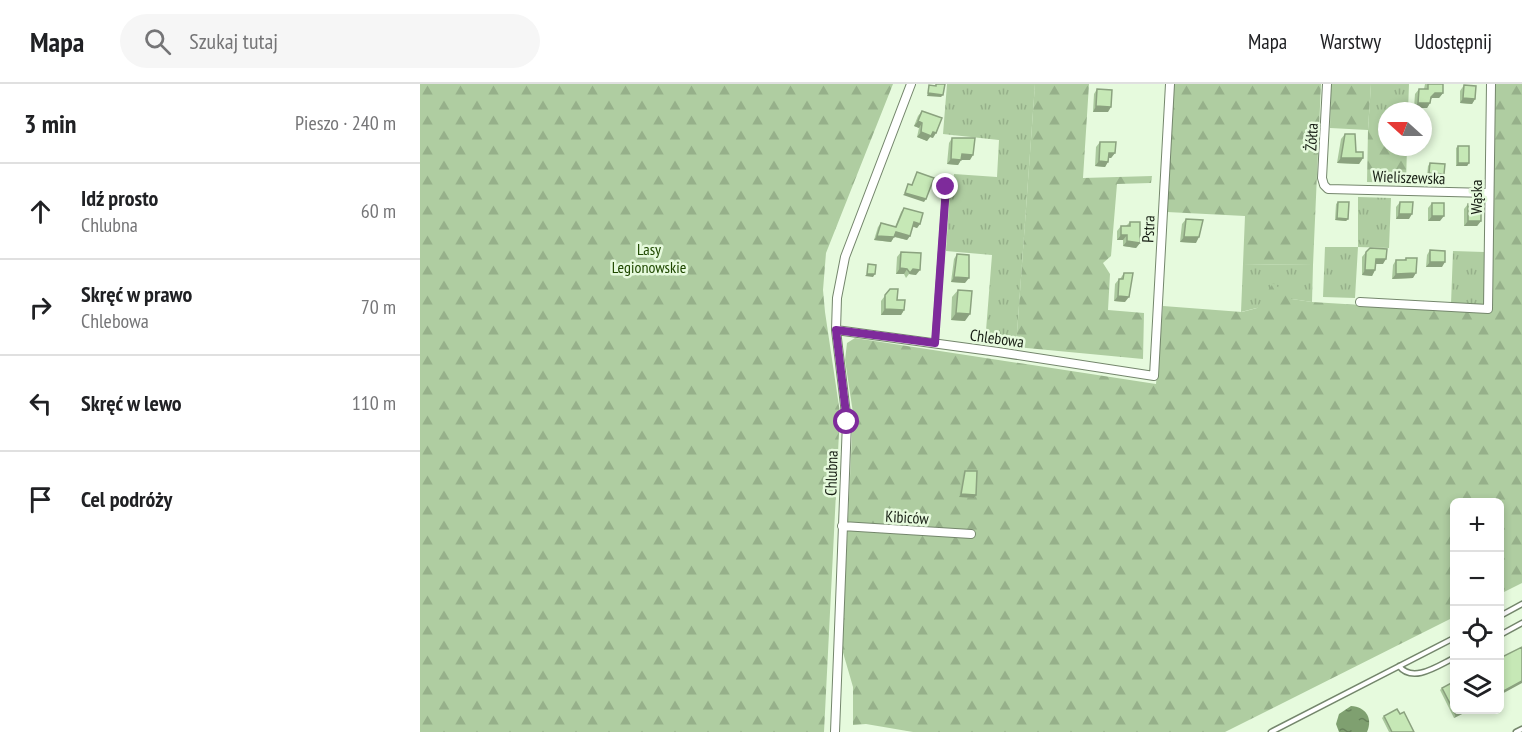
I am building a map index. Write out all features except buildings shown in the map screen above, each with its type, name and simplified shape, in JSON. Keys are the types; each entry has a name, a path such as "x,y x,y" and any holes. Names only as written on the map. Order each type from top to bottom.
{"street":[{"name":"Chlubna","path":"835,732 847,422 836,330 837,298 845,257 911,84"},
{"name":"Pstra","path":"1154,376 1170,84"},
{"name":"Żółta","path":"1327,84 1322,178 1328,189"},
{"name":"Wąska","path":"1360,302 1488,309 1491,84"},
{"name":"Wieliszewska","path":"1328,189 1489,193"},
{"name":"Chlebowa","path":"836,330 1154,376"},
{"name":"Kibiców","path":"842,526 971,534"}],"lane":[{"path":"935,343 946,187"},
{"path":"1504,614 1522,604"},
{"path":"1504,633 1522,623"},
{"path":"1271,732 1450,641"},
{"path":"1400,666 1403,671 1416,674 1450,660"},
{"path":"1516,732 1522,729"}],"green space":[{"name":"Lasy Legionowskie","path":"420,84 893,84 826,253 823,290 840,413 824,732 420,732"},
{"path":"947,84 1035,84 1016,347 985,343 992,255 946,251 950,190 953,186 954,174 997,177 999,140 943,134"},
{"path":"1035,84 1089,84 1083,178 1152,176 1151,183 1117,184 1111,256 1103,263 1110,274 1108,310 1144,313 1143,359 1016,347"},
{"path":"1174,84 1321,84 1313,265 1243,264 1245,216 1167,212"},
{"path":"1331,84 1371,84 1368,129 1378,130 1378,156 1407,156 1406,183 1367,182 1368,130 1330,128"},
{"path":"1371,84 1409,84 1408,102 1378,102 1378,130 1368,130"},
{"path":"1494,84 1522,84 1522,583 1504,592 1504,498 1450,498 1450,619 1225,732 913,732 866,724 853,725 853,687 842,649 853,413 845,360 847,343 855,338 1156,384 1163,306 1242,312 1257,308 1273,283 1292,299 1312,302 1491,313"},
{"path":"1358,197 1391,198 1389,248 1358,247"},
{"path":"1325,247 1358,247 1355,298 1323,297"},
{"path":"1453,251 1484,252 1484,305 1451,304"},
{"path":"1243,264 1313,265 1312,302 1292,299 1241,312"}],"water":[{"path":"1351,706 1367,714 1369,727 1367,732 1339,732 1336,724 1339,714"}],"route":[{"path":"847,422 836,330 935,343 946,187"}]}
